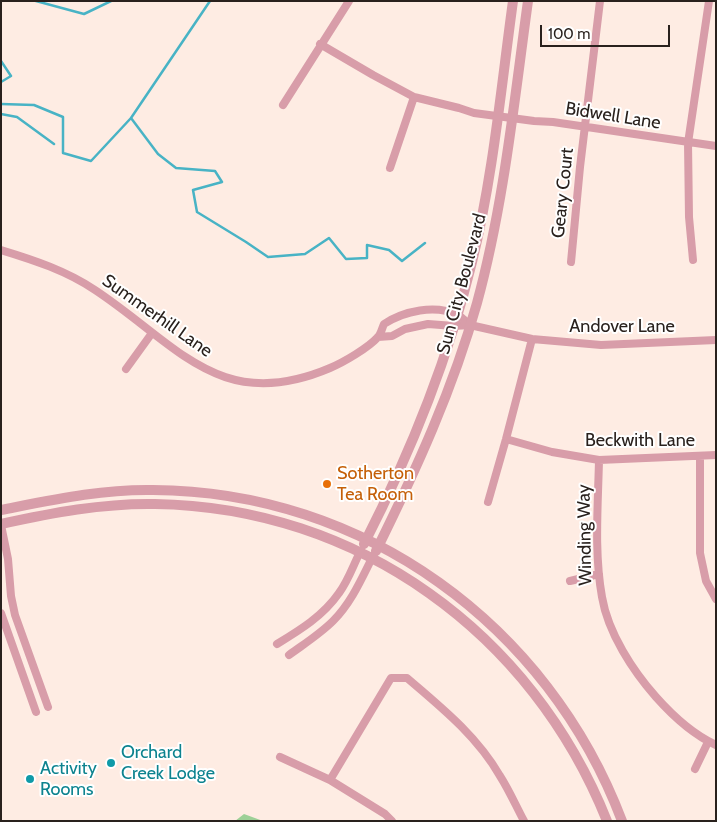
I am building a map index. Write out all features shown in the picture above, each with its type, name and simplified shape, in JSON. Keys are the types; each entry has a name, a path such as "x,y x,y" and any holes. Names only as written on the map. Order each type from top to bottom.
{"street":[{"path":"283,105 349,1"},
{"name":"Sun City Boulevard","path":"372,558 440,412 470,325 493,235 505,117 513,1"},
{"name":"Sun City Boulevard","path":"360,552 427,406 454,326 479,233 528,1"},
{"name":"Geary Court","path":"571,262 584,126 600,1"},
{"path":"693,260 688,143 709,1"},
{"name":"Bidwell Lane","path":"320,44 414,97 474,113 584,126 716,146"},
{"path":"390,168 414,97"},
{"name":"Summerhill Lane","path":"1,250 30,259 73,277 95,289 152,333 204,369 228,378 259,384 285,383 310,377 335,366 360,351 378,336 384,324 411,312 439,310 457,315 470,325"},
{"name":"Summerhill Lane","path":"378,336 392,336 405,329 421,325 470,325"},
{"name":"Andover Lane","path":"470,325 532,339 601,345 716,340"},
{"path":"126,369 152,333"},
{"path":"488,502 532,339"},
{"name":"Beckwith Lane","path":"506,439 552,452 599,460 716,455"},
{"path":"700,456 700,553 706,581 716,599"},
{"name":"Winding Way","path":"599,460 599,574 604,606 609,621 627,659 640,679 664,705 708,742 716,745"},
{"path":"1,510 68,496 103,492 178,490 231,497 283,508 314,517 378,545 418,568 468,604 507,639 557,698 587,745 622,821"},
{"path":"48,707 15,615 11,596 8,559 1,525 71,510 103,506 154,504 201,506 258,516 308,530 372,558 430,593 478,632 518,673 562,730 587,776 607,821"},
{"path":"277,644 312,622 332,602 340,592 360,552"},
{"path":"289,655 321,632 342,611 372,558"},
{"path":"570,581 599,574"},
{"path":"1,613 36,712"},
{"path":"330,780 392,678 407,678 450,714 477,744 500,775 524,821"},
{"path":"695,768 708,742"},
{"path":"280,757 330,780 385,814 392,821"}],"green space":[{"path":"244,814 263,821 235,821"}],"waterway":[{"path":"36,1 84,14 111,1"},
{"path":"131,118 210,1"},
{"path":"1,61 11,76 1,82"},
{"path":"1,104 34,105 63,117 63,153 91,161 131,118 158,154 176,168 215,171 222,182 193,190 197,212 268,257 305,254 329,238 346,259 367,258 367,245 389,250 402,261 425,243"},
{"path":"1,114 17,117 54,144"}],"place":[{"name":"Sotherton Tea Room","path":"327,484"},
{"name":"Orchard Creek Lodge","path":"111,763"},
{"name":"Activity Rooms","path":"30,779"}]}
